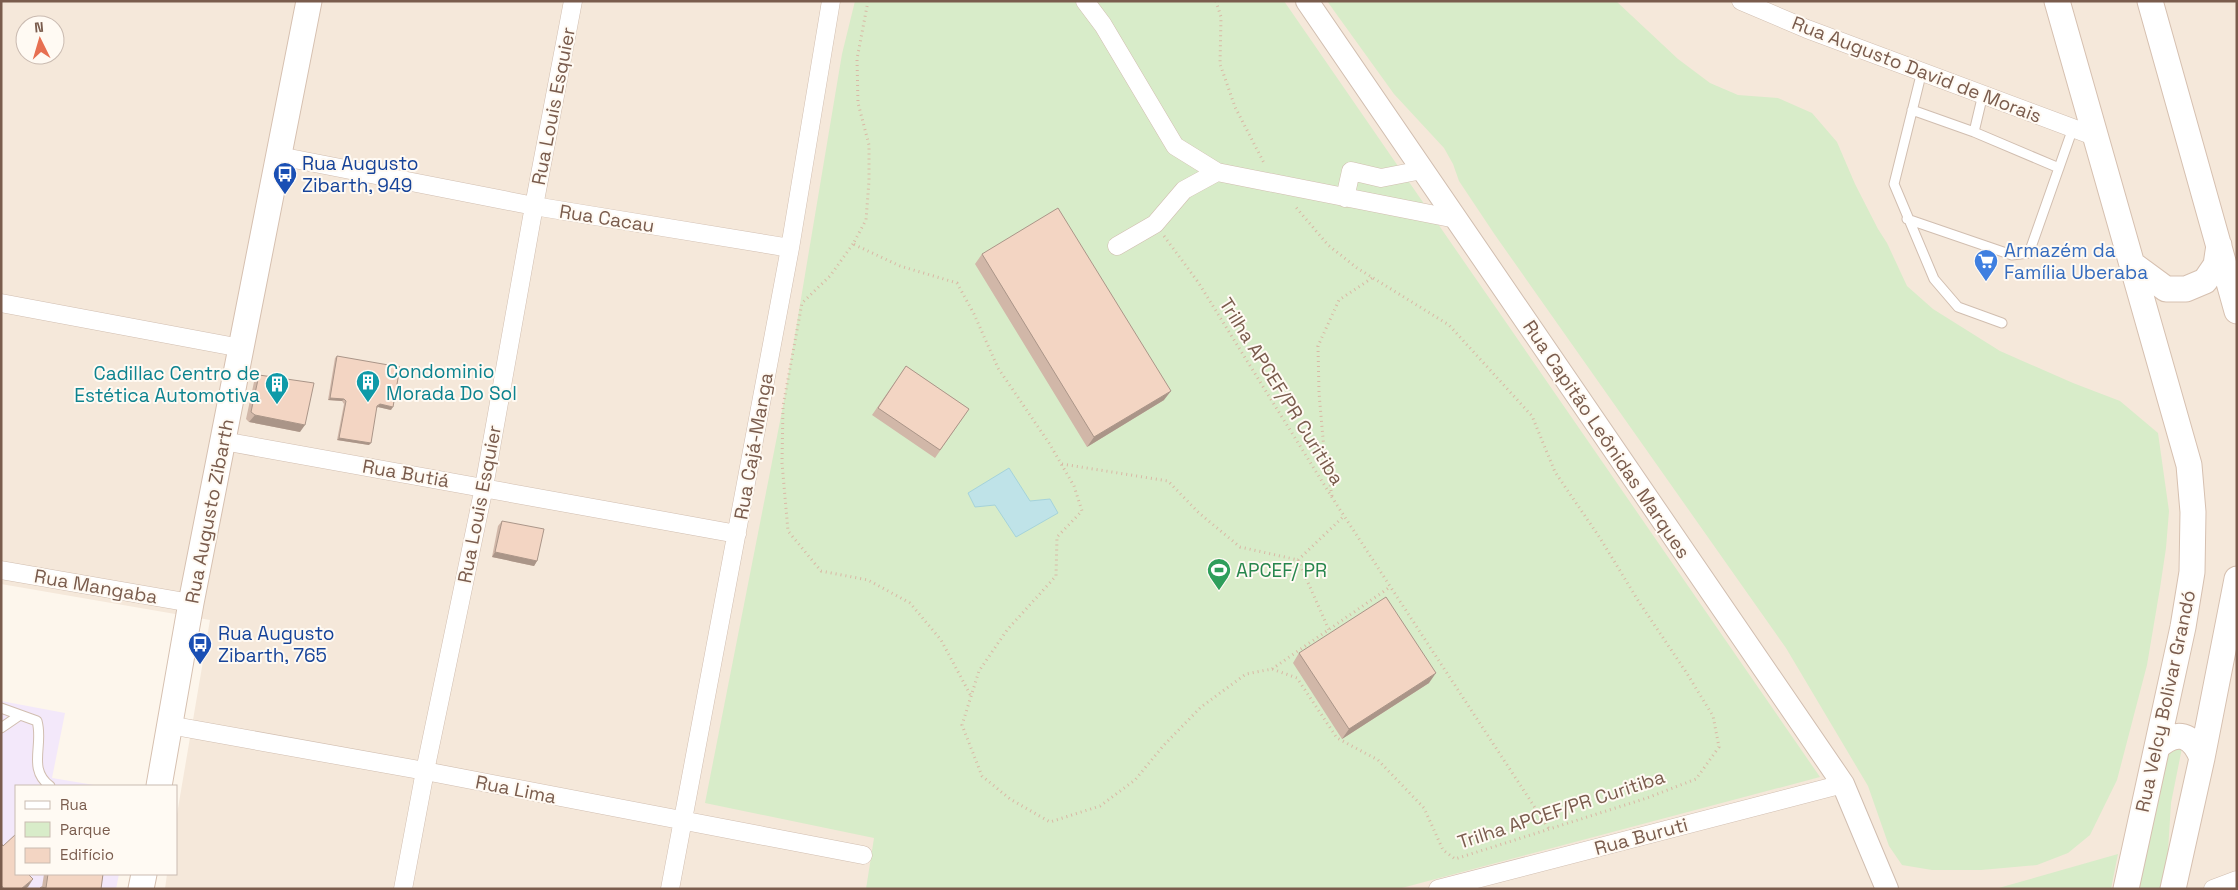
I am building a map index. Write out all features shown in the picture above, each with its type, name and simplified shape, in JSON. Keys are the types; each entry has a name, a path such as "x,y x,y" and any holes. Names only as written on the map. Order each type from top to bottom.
{"main road":[{"name":"Rua Augusto Zibarth","path":"158,785 191,603 309,1"},
{"name":"Rua Velcy Bolivar Grandó","path":"2057,1 2064,26 2083,132 2132,264 2189,465 2193,512 2192,572 2183,628 2126,889"},
{"path":"2064,26 2072,6 2078,1"},
{"path":"2148,5 2237,311"},
{"path":"2132,264 2166,289 2186,290 2205,281 2216,264 2219,245"},
{"path":"2173,889 2202,758 2236,582"},
{"path":"2157,747 2168,737 2184,736 2196,744 2202,758"},
{"path":"141,889 144,875"}],"street":[{"name":"Rua Louis Esquier","path":"403,889 425,771 484,487 534,206 574,1"},
{"name":"Rua Cajá-Manga","path":"670,889 790,248 831,1"},
{"path":"1085,1 1103,26 1175,146 1217,172 1375,205 1456,219"},
{"name":"Rua Capitão Leônidas Marques","path":"1307,1 1843,784 1886,889"},
{"name":"Rua Augusto David de Morais","path":"1740,1 1807,29 2083,132"},
{"name":"Rua Cacau","path":"279,156 534,206 790,248"},
{"path":"1345,198 1351,170 1381,178 1422,170"},
{"path":"1117,246 1155,224 1184,190 1217,172"},
{"path":"1375,205 1381,178"},
{"path":"1,303 241,348"},
{"name":"Rua Butiá","path":"223,441 737,534"},
{"name":"Rua Mangaba","path":"1,570 191,603"},
{"name":"Rua Lima","path":"169,725 425,771 863,855"},
{"name":"Rua Buruti","path":"1438,889 1843,784"},
{"path":"2213,889 2237,880"}],"lane":[{"path":"1922,71 1894,184 1934,279 1958,307 2002,323"},
{"path":"1974,132 1982,94"},
{"path":"1912,110 1974,132 2059,168"},
{"path":"1908,219 2012,255 2029,253 2059,168 2083,132"},
{"path":"1,708 37,721 40,732 37,762 42,780 49,785"},
{"path":"1,728 20,715"}],"path":[{"path":"868,1 857,59 858,103 869,145 866,220 853,244 830,276 802,303 783,406 782,463 788,531 821,571 868,580 910,603 941,640 971,696"},
{"name":"Trilha APCEF/PR Curitiba","path":"1216,1 1221,17 1220,64 1235,107 1276,184 1328,245 1372,278 1448,325 1532,416 1555,472 1600,538 1638,602 1686,672 1713,716 1719,747 1696,779 1647,798 1455,859 1443,850 1424,808 1378,760 1337,738 1297,678 1272,669"},
{"name":"Trilha APCEF/PR Curitiba","path":"1155,224 1198,282 1333,499"},
{"path":"853,244 900,266 957,283 974,314 998,368 1061,464 1074,486 1082,510 1057,537 1056,576 1007,630 979,671 962,725 982,776 1010,799 1050,822 1100,806 1135,780 1164,744 1201,707 1246,674 1272,669 1391,587"},
{"name":"Trilha APCEF/PR Curitiba","path":"1333,499 1324,450 1319,393 1318,346 1339,300 1372,278"},
{"path":"1061,464 1168,481 1199,513 1240,547 1298,560"},
{"path":"1333,499 1549,829"},
{"path":"1298,560 1344,516"},
{"path":"1298,560 1329,630"}],"shaded area":[{"path":"1,1 2237,1 2237,889 165,889 167,875 178,875 178,808 210,620 1,584"},
{"path":"1,701 65,713 52,778 94,785 15,785 15,875 119,875 116,889 1,889"}],"green space":[{"name":"APCEF/ PR","path":"855,1 1284,1 1820,777 1398,889 866,889 874,838 705,803 783,406 842,54"},
{"path":"1327,1 1616,1 1678,59 1710,83 1738,95 1778,98 1812,113 1837,142 1855,184 1887,243 1907,286 1933,309 2000,351 2120,401 2158,433 2169,511 2166,548 2147,665 2117,780 2090,835 2068,853 2037,865 1981,870 1932,870 1902,865 1889,846 1868,786 1786,648 1495,235 1459,181 1453,164 1444,148 1394,94"},
{"path":"2167,745 2182,748 2171,803 2168,851 2160,889 2136,889"},
{"path":"2118,854 2111,889 1995,889"}],"water":[{"path":"1009,468 1030,501 1050,499 1058,513 1016,537 995,505 975,507 968,493"}],"building":[{"path":"1058,208 1171,391 1094,437 982,254"},
{"name":"Condominio Morada Do Sol","path":"337,356 400,367 393,407 380,404 377,406 371,443 339,438 346,401 344,399 330,398"},
{"path":"906,366 969,409 940,450 878,408"},
{"name":"Cadillac Centro de Estética Automotiva","path":"259,375 314,383 305,425 255,415 251,412"},
{"path":"502,521 544,529 537,561 495,552"},
{"path":"1386,597 1436,673 1349,729 1299,653"},
{"path":"15,835 15,875 29,875 33,879 21,889 4,889 1,885 1,843 3,846"},
{"path":"48,875 103,875 101,889 40,889 41,887 46,888"}],"place":[{"name":"Rua Augusto Zibarth, 949","path":"285,195"},
{"name":"Armazém da Família Uberaba","path":"1986,282"},
{"name":"Condominio Morada Do Sol","path":"368,403"},
{"name":"Cadillac Centro de Estética Automotiva","path":"277,405"},
{"name":"APCEF/ PR","path":"1219,591"},
{"name":"Rua Augusto Zibarth, 765","path":"200,665"}]}
